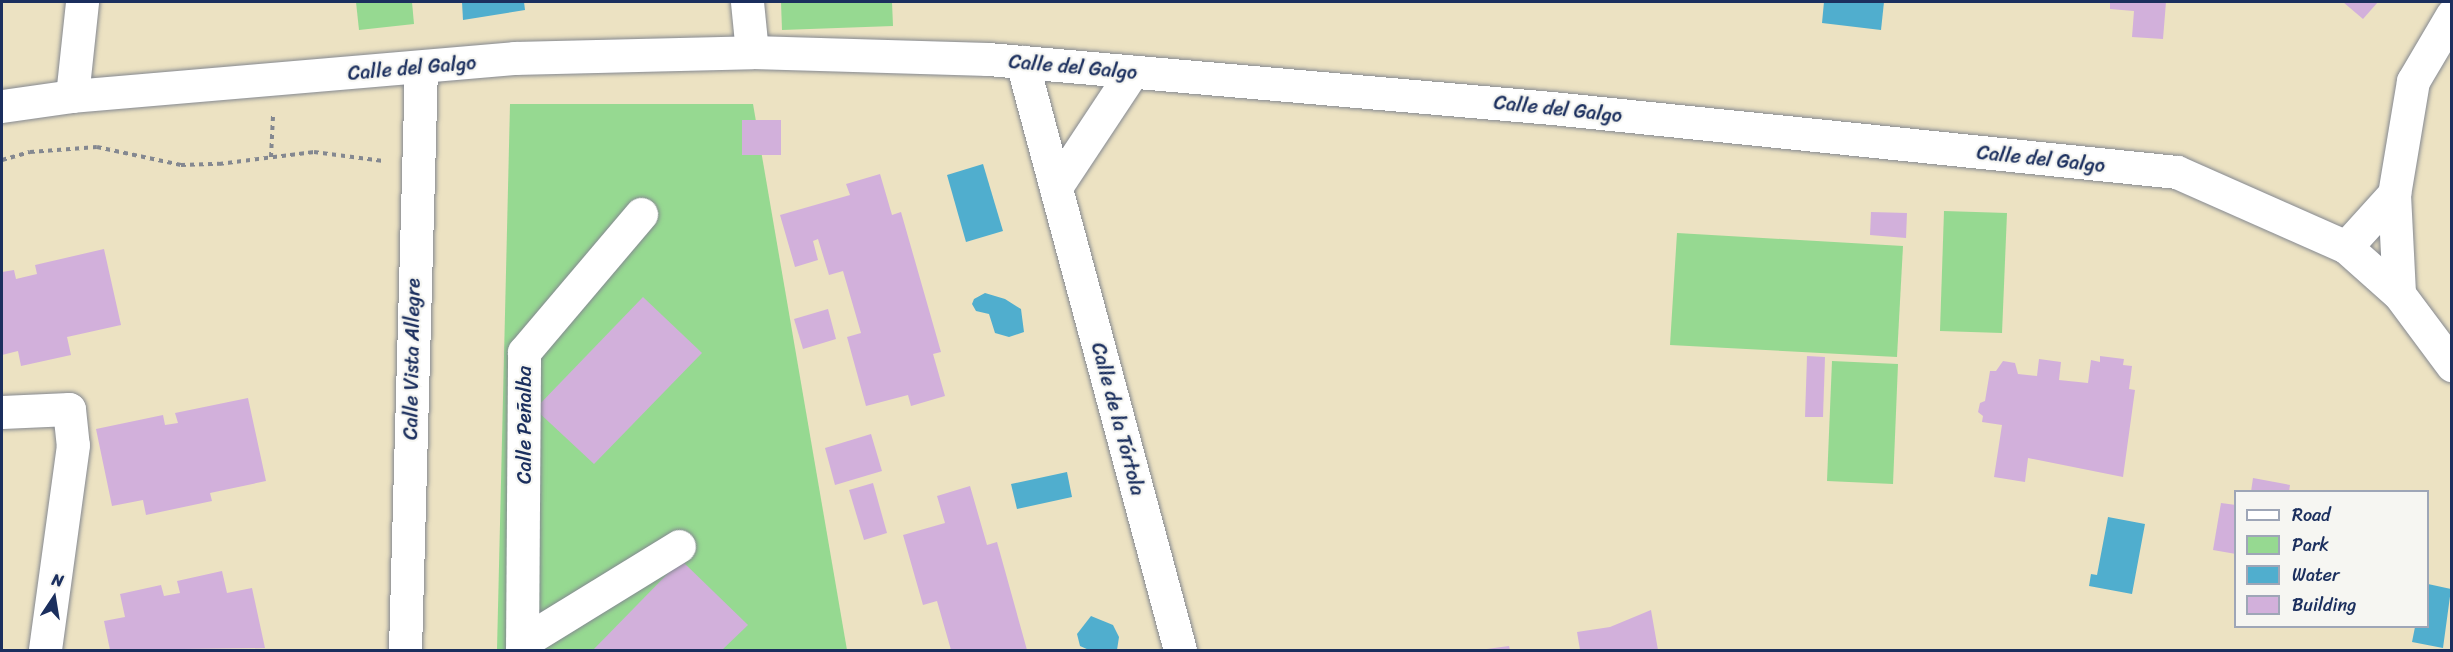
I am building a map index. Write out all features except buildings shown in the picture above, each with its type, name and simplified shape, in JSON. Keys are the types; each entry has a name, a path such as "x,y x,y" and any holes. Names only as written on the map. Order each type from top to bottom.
{"street":[{"path":"72,96 82,2"},
{"path":"747,2 752,52"},
{"path":"2399,294 2394,194 2413,81 2451,15"},
{"name":"Calle del Galgo","path":"2,106 72,96 421,68 514,58 752,52 1022,62 1552,108 2177,172 2346,247 2399,294 2451,365"},
{"name":"Calle de la Tórtola","path":"1022,62 1180,651"},
{"name":"Calle Vista Allegre","path":"405,651 421,68"},
{"path":"1056,187 1132,72"},
{"path":"2346,247 2394,194"},
{"name":"Calle Peñalba","path":"522,646 524,352 641,214"},
{"path":"2,412 69,409 74,445 45,651"},
{"name":"Calle Peñalba","path":"522,646 679,546"}],"path":[{"path":"2,160 30,152 98,147 181,165 219,164 314,152 417,162"}],"green space":[{"path":"356,2 412,2 414,24 359,30"},
{"path":"781,2 892,2 893,26 782,30"},
{"path":"510,104 753,104 847,650 497,650"},
{"path":"1944,211 2007,213 2002,333 1940,331"},
{"path":"1677,233 1903,246 1897,357 1670,345"},
{"path":"1832,361 1898,364 1893,484 1827,481"}],"water":[{"path":"462,2 524,2 525,10 463,20"},
{"path":"1824,2 1884,2 1881,30 1822,23"},
{"path":"983,164 1003,231 966,242 947,175"},
{"path":"985,293 1005,299 1021,309 1024,332 1009,337 995,333 989,314 976,311 972,304 974,299"},
{"path":"1067,472 1072,497 1017,509 1011,484"},
{"path":"2108,517 2145,524 2132,594 2089,586 2091,574 2097,575"},
{"path":"2429,584 2451,589 2443,648 2412,642 2415,628 2429,628"},
{"path":"1091,616 1113,625 1119,637 1117,650 1089,650 1080,646 1077,634"}]}
